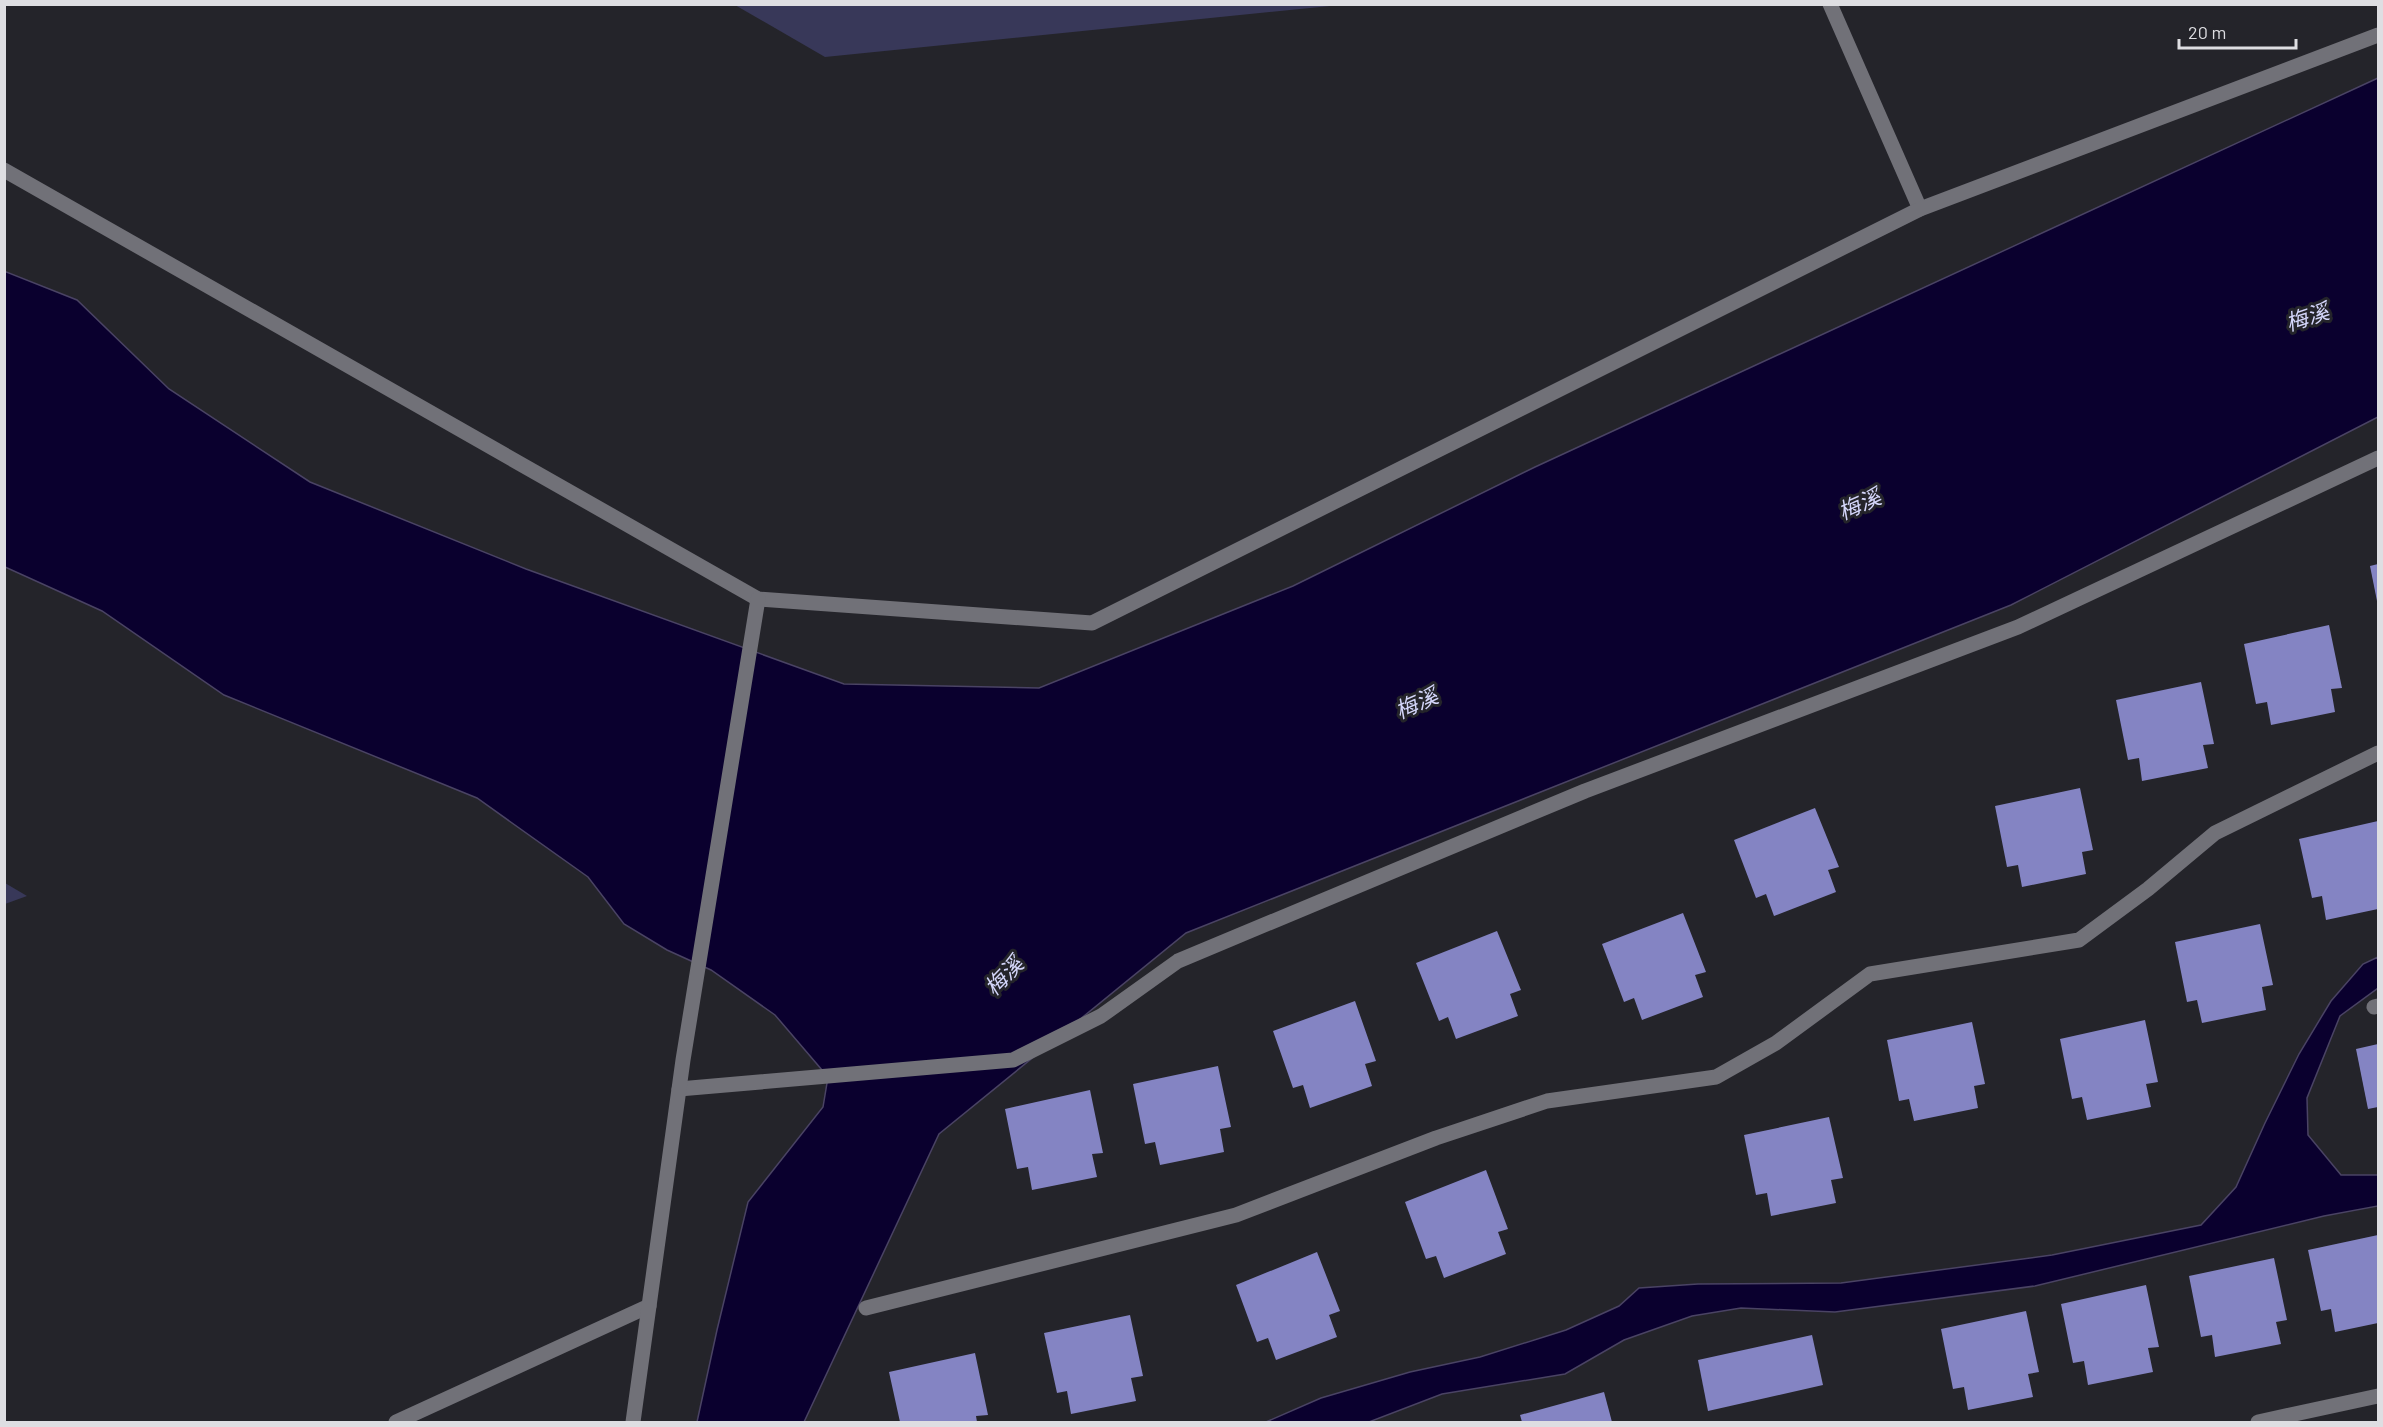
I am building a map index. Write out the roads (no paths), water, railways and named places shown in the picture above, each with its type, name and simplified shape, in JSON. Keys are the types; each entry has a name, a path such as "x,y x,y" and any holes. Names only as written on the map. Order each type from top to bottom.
{"street":[{"path":"1830,4 1920,209"},
{"path":"4,170 758,599 1092,623 1920,209 2379,35"},
{"path":"679,1089 1013,1060 1101,1016 1178,961 1585,791 2018,627 2379,458"},
{"path":"633,1422 683,1060 758,599"},
{"path":"866,1308 1236,1215 1436,1138 1546,1101 1716,1077 1776,1043 1870,974 2079,940 2148,889 2216,833 2379,753"},
{"path":"396,1422 649,1306"},
{"path":"2258,1422 2379,1396"}],"water":[{"name":"梅溪","path":"2378,78 2378,417 2011,605 1186,933 939,1134 804,1422 697,1422 748,1202 823,1107 828,1077 775,1015 711,970 667,950 624,924 588,877 477,798 224,695 102,611 5,567 4,271 77,300 169,389 310,482 526,569 844,684 1039,688 1293,586 1535,467"},
{"path":"2378,957 2378,988 2340,1016 2307,1098 2308,1135 2341,1175 2378,1175 2378,1206 2324,1216 2035,1286 1835,1312 1741,1308 1692,1316 1624,1340 1565,1374 1442,1394 1369,1422 1266,1422 1321,1398 1410,1372 1480,1357 1566,1330 1619,1306 1639,1288 1698,1284 1841,1283 2052,1255 2201,1225 2236,1187 2299,1054 2331,1001 2363,964"}]}
